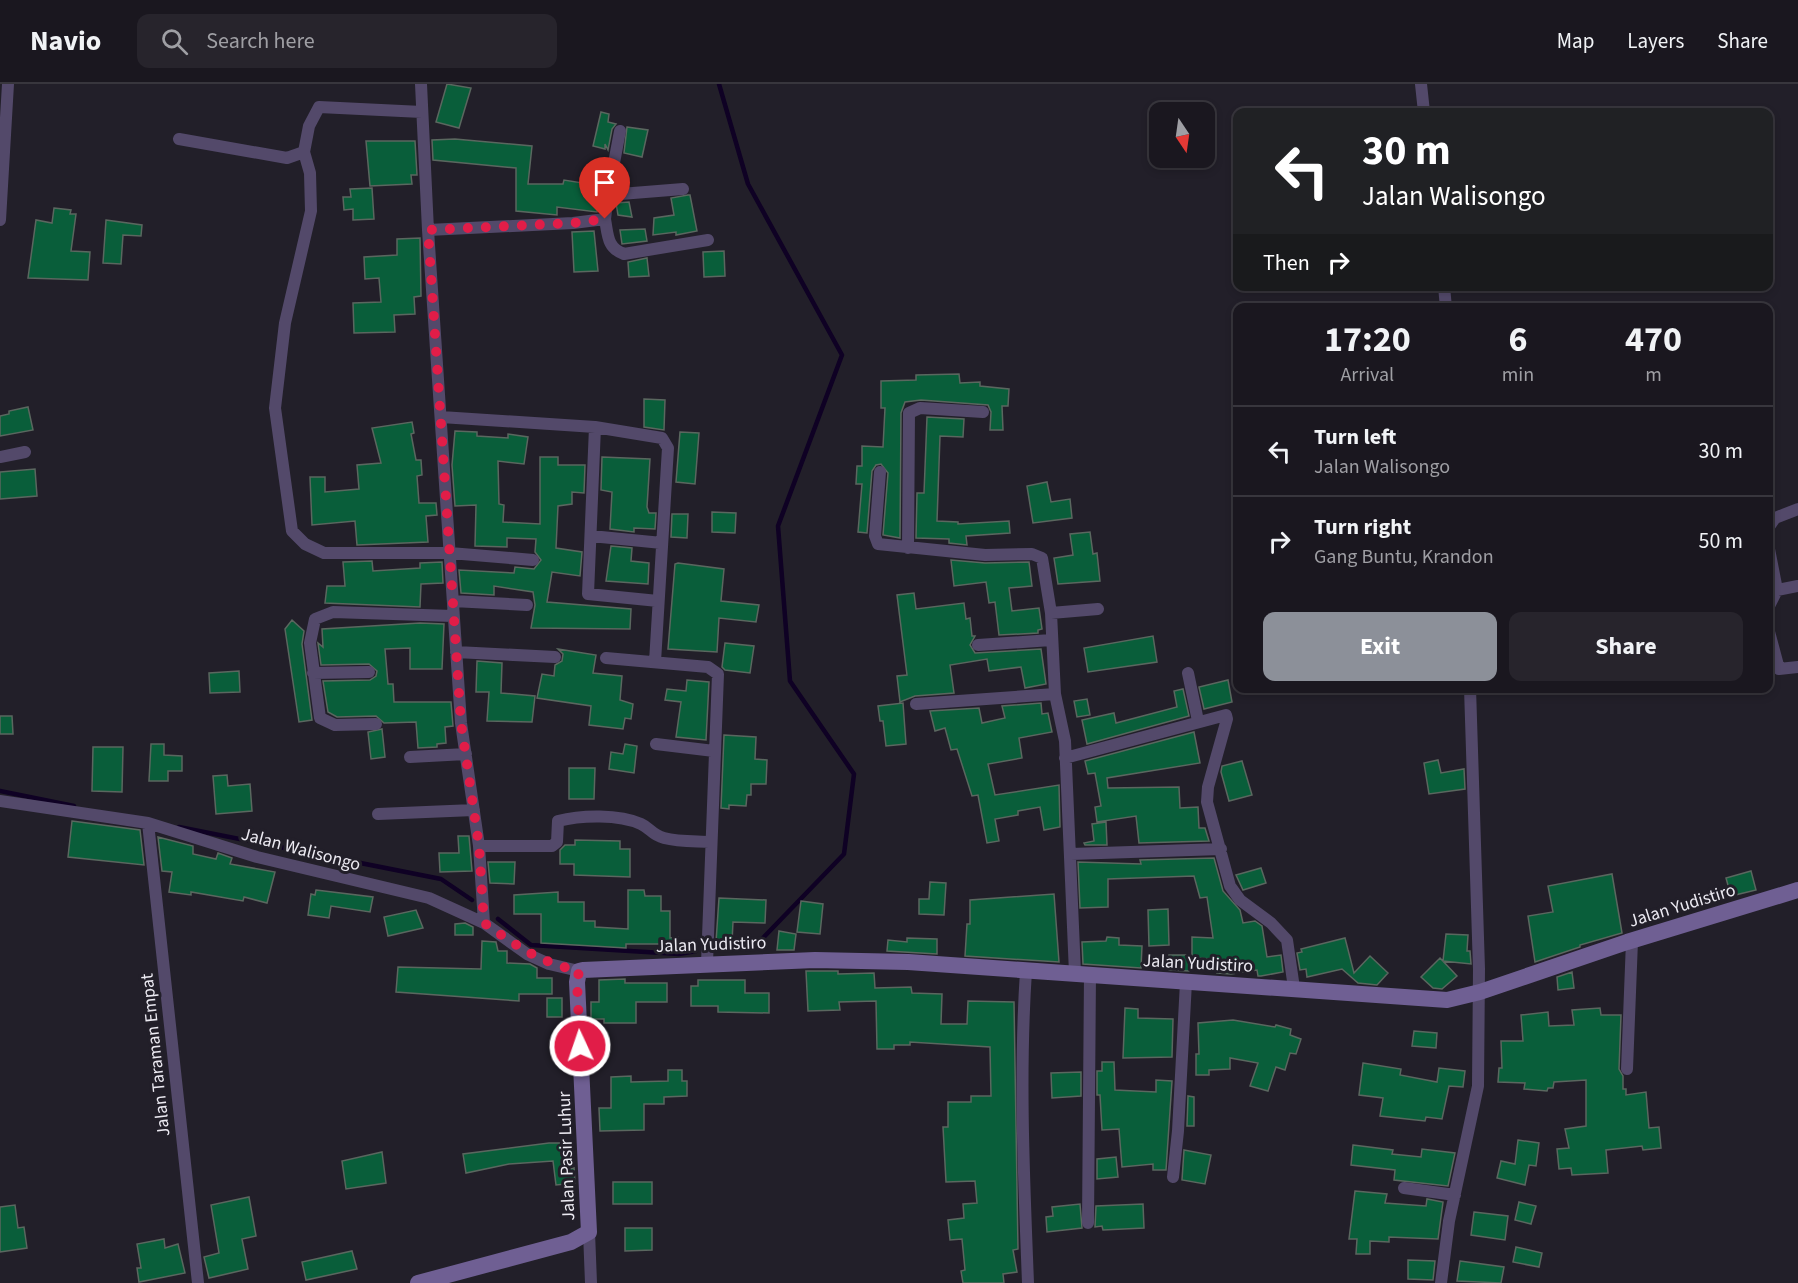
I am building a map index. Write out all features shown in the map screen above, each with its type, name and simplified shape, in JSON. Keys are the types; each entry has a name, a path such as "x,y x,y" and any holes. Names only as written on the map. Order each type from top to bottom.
{"street":[{"path":"0,220 8,84"},
{"path":"422,84 428,230 453,616 466,754 479,846 484,923"},
{"path":"1421,84 1424,108"},
{"path":"422,112 319,107 309,126 304,152 310,173 311,211 285,323 275,408 292,531 305,544 324,553 450,553 533,560"},
{"path":"620,131 605,219 609,243 615,250 624,254 708,240"},
{"path":"179,139 287,158 304,152"},
{"path":"608,195 683,189"},
{"path":"428,230 573,223 605,219"},
{"path":"908,548 909,413 920,408 983,412"},
{"path":"441,417 595,427 662,438 667,444 655,662"},
{"path":"595,427 589,596 658,601"},
{"path":"0,458 25,452"},
{"path":"880,472 876,541 878,544 986,555 1032,554 1042,558 1051,613 1055,694 1065,741 1071,854 1083,974 1088,1223"},
{"path":"1773,521 1798,509"},
{"path":"591,536 662,543"},
{"path":"1773,570 1777,590 1773,598"},
{"path":"1777,590 1798,586"},
{"path":"453,602 527,605"},
{"path":"1051,613 1098,609"},
{"path":"376,724 335,725 320,718 310,643 315,619 333,612 453,616"},
{"path":"978,645 1051,640"},
{"path":"1773,647 1779,669 1798,668"},
{"path":"456,652 555,657"},
{"path":"606,658 708,667 717,672 719,677 714,751 707,963"},
{"path":"313,673 369,672"},
{"path":"1188,673 1198,721"},
{"path":"1441,1283 1455,1196 1478,1086 1480,992 1470,693"},
{"path":"915,704 1055,694"},
{"path":"1065,758 1226,715 1227,719 1208,787 1207,802 1234,893 1287,940 1294,988"},
{"path":"656,744 714,751"},
{"path":"410,757 466,754"},
{"name":"Jalan Walisongo","path":"0,801 148,824 257,857 429,898 484,923 527,954 549,964 579,971"},
{"path":"378,814 474,810"},
{"path":"479,846 552,846 557,842 558,820 568,818 624,819 643,825 652,834 667,839 711,842"},
{"name":"Jalan Taraman Empat","path":"148,824 198,1283"},
{"path":"1071,854 1221,849"},
{"name":"Jalan Yudistiro","path":"579,971 707,963 815,960 908,962 1447,1000 1480,992 1632,941 1798,890"},
{"path":"1627,1069 1632,941"},
{"name":"Jalan Pasir Luhur","path":"579,971 577,982 589,1232"},
{"path":"1026,971 1021,1050 1028,1283"},
{"path":"1173,1177 1178,1131 1186,982"},
{"path":"1404,1188 1455,1196"},
{"path":"418,1283 571,1242 589,1232 591,1283"}],"building":[{"path":"447,84 471,88 459,128 436,122"},
{"path":"601,112 609,114 608,122 616,124 612,129 608,150 605,144 605,149 593,146"},
{"path":"627,127 648,130 642,157 624,153"},
{"path":"455,139 532,146 528,184 563,184 564,180 582,183 585,169 602,171 597,212 557,207 557,215 516,211 516,168 433,160 432,140"},
{"path":"366,141 415,141 417,175 411,175 412,184 370,186"},
{"path":"372,188 374,219 353,220 353,209 344,210 343,197 351,197 350,189"},
{"path":"690,195 697,231 676,235 676,232 653,235 654,218 674,215 671,198"},
{"path":"629,202 632,217 618,215 616,203"},
{"path":"54,208 71,210 70,214 76,214 71,251 90,252 88,280 28,278 36,220 52,223"},
{"path":"106,220 142,225 141,236 123,235 121,264 103,263"},
{"path":"645,229 647,241 622,244 620,230"},
{"path":"594,231 598,271 574,272 572,232"},
{"path":"420,238 421,296 414,297 415,314 394,315 395,332 354,333 353,303 381,302 379,278 365,279 364,257 397,255 397,239"},
{"path":"724,251 725,276 704,277 703,252"},
{"path":"647,258 649,276 629,277 628,262"},
{"path":"959,374 960,383 980,382 980,386 1009,389 1008,406 1002,406 1003,430 990,430 991,412 988,405 921,400 905,402 901,413 900,538 883,535 888,473 881,464 876,465 872,471 867,533 858,532 862,484 856,484 857,466 862,466 862,446 883,447 885,408 881,408 881,381 916,380 916,375"},
{"path":"644,399 665,400 664,430 644,427"},
{"path":"28,407 33,430 0,436 0,416 9,414 9,411"},
{"path":"927,417 964,419 963,437 940,436 937,521 958,522 958,524 1009,521 1010,533 966,536 967,545 949,543 949,539 916,538 917,493 924,493"},
{"path":"412,422 414,433 411,434 416,460 421,460 422,475 417,476 419,503 436,503 437,515 426,516 428,542 357,545 355,521 312,525 310,477 325,477 325,492 359,489 357,465 381,463 372,428"},
{"path":"455,431 477,432 477,436 508,438 508,434 528,437 524,464 498,461 499,504 504,505 503,522 540,524 540,457 558,457 558,465 585,465 584,493 572,492 572,504 558,506 556,548 582,552 580,576 552,572 547,602 631,609 630,629 531,628 535,605 533,592 494,586 494,595 461,593 459,570 514,573 515,567 534,569 541,560 535,552 536,539 507,538 507,547 475,546 476,505 455,506 452,465"},
{"path":"680,432 699,433 695,484 676,482"},
{"path":"602,457 650,459 647,507 649,513 656,513 655,529 634,528 634,532 610,529 612,492 601,490"},
{"path":"35,469 37,496 0,499 0,472"},
{"path":"1047,482 1051,502 1070,499 1072,518 1033,523 1027,486"},
{"path":"712,512 736,513 735,533 712,532"},
{"path":"672,514 688,514 687,538 671,537"},
{"path":"1090,532 1093,554 1097,553 1100,581 1058,584 1054,558 1073,555 1070,534"},
{"path":"611,546 632,548 631,561 649,563 648,584 606,581"},
{"path":"951,560 985,563 1029,562 1032,586 1009,588 1012,611 1039,608 1042,629 1038,630 1038,633 999,635 995,602 989,603 986,582 954,586"},
{"path":"372,561 373,571 420,568 420,563 442,562 443,583 421,584 420,607 325,603 327,586 345,586 343,562"},
{"path":"675,564 724,569 721,601 759,605 756,622 719,618 717,652 668,649"},
{"path":"914,593 916,609 964,603 966,619 970,618 972,636 975,636 970,645 975,653 1041,649 1046,684 1025,688 1021,667 989,671 987,659 950,665 954,693 915,696 900,702 897,676 907,675 897,595"},
{"path":"292,620 304,631 302,644 312,720 299,722 285,629"},
{"path":"420,623 444,624 442,669 410,669 410,648 385,649 388,684 393,684 394,702 451,702 453,726 445,727 446,743 437,744 437,747 418,748 416,722 384,723 376,716 337,717 328,712 323,681 370,680 376,676 377,671 369,664 321,665 318,643 323,647 322,629"},
{"path":"1153,636 1157,662 1088,672 1084,648"},
{"path":"725,643 754,646 750,673 725,670 722,667"},
{"path":"558,649 596,655 593,673 622,676 620,700 633,704 631,719 625,718 623,729 589,725 591,706 537,698 542,674 554,676 555,665 562,661 563,654"},
{"path":"477,661 502,663 501,693 535,696 532,722 487,721 489,692 476,692"},
{"path":"239,671 240,692 210,693 209,673"},
{"path":"687,680 709,682 706,740 676,737 681,702 665,700 667,689 686,691"},
{"path":"1228,680 1232,702 1204,709 1199,687"},
{"path":"1183,689 1189,716 1087,744 1082,720 1114,713 1116,723 1177,707 1174,691"},
{"path":"1087,699 1090,715 1077,717 1074,701"},
{"path":"903,703 906,744 886,746 883,721 880,721 878,706"},
{"path":"1041,703 1042,714 1048,713 1052,732 1019,738 1022,758 988,764 995,795 1059,785 1060,827 1044,830 1040,807 1018,811 1018,815 995,819 999,841 987,843 978,795 972,796 957,749 951,750 945,728 935,731 930,711 979,708 982,723 1005,718 1002,706"},
{"path":"0,716 12,716 13,734 0,734"},
{"path":"382,729 385,757 371,759 368,732"},
{"path":"1194,732 1200,763 1107,778 1108,788 1179,787 1180,808 1198,807 1199,828 1205,828 1209,841 1139,843 1136,816 1097,822 1095,807 1101,806 1095,773 1088,774 1085,761"},
{"path":"724,735 756,737 755,759 767,760 766,784 751,784 751,795 747,795 746,806 729,805 729,809 721,808"},
{"path":"151,744 164,744 164,755 182,756 182,771 168,771 168,781 149,781"},
{"path":"625,744 637,746 634,773 609,769 611,752 623,754"},
{"path":"93,747 123,747 122,792 92,791"},
{"path":"1438,760 1441,773 1464,769 1465,789 1429,794 1424,763"},
{"path":"1242,761 1252,795 1229,801 1221,772 1222,766"},
{"path":"569,768 595,768 594,799 569,799"},
{"path":"227,775 228,786 250,784 252,811 216,814 213,776"},
{"path":"72,821 140,830 144,865 68,857"},
{"path":"1106,822 1107,845 1085,845 1084,843 1094,841 1092,824"},
{"path":"458,836 469,836 472,871 440,872 439,853 459,853"},
{"path":"158,837 193,846 193,854 216,859 218,853 232,858 230,864 275,872 267,903 244,897 243,901 191,892 191,895 169,892 172,872 162,871"},
{"path":"575,840 620,841 620,849 630,849 630,877 574,875 574,864 560,864 560,850 565,845 575,845"},
{"path":"1214,858 1223,891 1240,910 1243,923 1255,921 1262,926 1267,957 1281,955 1283,972 1261,976 1258,976 1257,970 1231,974 1217,973 1214,959 1192,958 1192,937 1213,938 1207,897 1200,898 1194,876 1108,879 1108,907 1080,908 1078,862 1141,864 1140,860"},
{"path":"488,862 515,862 514,884 490,883"},
{"path":"1261,868 1266,883 1243,890 1236,875"},
{"path":"1751,871 1756,890 1731,896 1726,878"},
{"path":"1612,874 1622,933 1580,945 1580,947 1535,962 1528,916 1553,912 1548,886"},
{"path":"930,882 946,883 944,915 919,914 919,899 929,899"},
{"path":"316,890 373,897 370,912 331,906 329,918 308,915 311,894 315,895"},
{"path":"628,890 644,890 645,896 661,896 661,911 670,911 670,938 678,937 679,951 663,952 662,944 626,944 626,948 541,943 541,914 514,914 514,895 558,892 558,902 584,902 584,921 595,921 595,927 628,929"},
{"path":"1054,894 1059,962 965,956 967,924 970,924 970,900"},
{"path":"719,898 766,900 765,923 733,922 732,942 716,942"},
{"path":"801,901 823,904 820,934 797,932"},
{"path":"1168,909 1169,945 1149,946 1148,910"},
{"path":"416,910 423,928 388,936 384,917"},
{"path":"465,923 473,927 473,935 455,935 455,924"},
{"path":"779,931 796,934 794,950 777,950"},
{"path":"1446,934 1468,935 1467,951 1470,951 1471,964 1443,961"},
{"path":"1107,937 1119,938 1119,945 1142,946 1141,968 1083,964 1082,942 1106,941"},
{"path":"907,938 937,939 937,954 887,951 888,940 907,942"},
{"path":"1345,938 1354,973 1370,956 1388,973 1377,985 1358,983 1342,969 1307,977 1306,969 1300,970 1297,953 1302,952 1301,949"},
{"path":"482,941 496,942 498,951 507,951 507,963 530,964 537,968 537,978 552,978 552,994 519,994 519,1001 396,992 398,967 481,969"},
{"path":"1169,955 1190,955 1189,971 1169,970"},
{"path":"1440,958 1457,976 1442,989 1433,988 1421,977"},
{"path":"806,971 838,971 838,974 874,973 875,988 911,987 912,993 942,994 941,1024 967,1024 968,1001 1014,1002 1018,1249 1013,1250 1017,1272 1003,1274 1004,1283 963,1283 961,1271 965,1270 962,1239 950,1240 948,1220 964,1218 963,1204 977,1203 975,1181 946,1182 943,1127 948,1127 948,1102 971,1102 971,1096 991,1096 990,1047 910,1042 910,1045 894,1045 894,1049 877,1049 876,1001 839,1002 840,1010 808,1011"},
{"path":"1572,972 1574,988 1558,990 1557,977"},
{"path":"625,979 625,983 667,983 667,1002 636,1002 636,1023 604,1023 604,1019 591,1019 591,1002 599,1002 599,980"},
{"path":"698,980 745,980 745,993 769,993 769,1013 718,1012 718,1006 691,1006 691,986 698,986"},
{"path":"547,998 562,998 562,1017 547,1017"},
{"path":"1125,1008 1138,1009 1138,1018 1173,1019 1172,1057 1123,1058"},
{"path":"1600,1008 1601,1015 1621,1015 1619,1069 1623,1076 1623,1089 1626,1089 1626,1095 1646,1092 1649,1128 1659,1127 1661,1148 1643,1150 1642,1146 1606,1150 1608,1173 1572,1175 1571,1168 1559,1169 1557,1149 1569,1148 1565,1129 1586,1126 1586,1080 1554,1082 1553,1088 1548,1088 1547,1091 1524,1089 1525,1083 1498,1082 1499,1068 1502,1068 1501,1041 1523,1041 1521,1015 1548,1012 1549,1026 1574,1025 1572,1010"},
{"path":"1233,1020 1291,1029 1290,1035 1301,1039 1296,1054 1290,1053 1285,1070 1276,1067 1268,1091 1250,1086 1258,1063 1230,1058 1230,1069 1209,1070 1209,1075 1196,1075 1196,1054 1199,1054 1198,1023"},
{"path":"1414,1031 1437,1033 1436,1048 1412,1046"},
{"path":"1102,1062 1114,1062 1115,1090 1156,1092 1156,1080 1172,1081 1166,1170 1153,1170 1153,1164 1122,1167 1119,1129 1102,1130 1100,1095 1097,1095 1097,1071 1102,1071"},
{"path":"1363,1063 1401,1069 1400,1075 1437,1082 1439,1068 1465,1071 1463,1087 1449,1086 1442,1119 1426,1117 1425,1121 1380,1116 1383,1098 1359,1095"},
{"path":"668,1070 682,1070 682,1081 687,1081 687,1096 664,1097 664,1104 644,1104 644,1130 600,1131 599,1108 611,1108 611,1077 631,1076 631,1082 668,1081"},
{"path":"1081,1072 1081,1096 1052,1098 1051,1073"},
{"path":"1188,1096 1194,1097 1194,1126 1187,1126"},
{"path":"1518,1140 1539,1143 1536,1166 1529,1165 1525,1185 1497,1178 1501,1161 1515,1164"},
{"path":"549,1143 566,1143 569,1169 574,1168 575,1183 556,1185 553,1161 509,1164 466,1173 463,1154"},
{"path":"1353,1145 1393,1150 1392,1154 1421,1157 1422,1149 1455,1153 1448,1186 1394,1180 1395,1170 1351,1165"},
{"path":"1184,1150 1211,1155 1205,1184 1182,1180"},
{"path":"382,1152 386,1183 346,1189 342,1161"},
{"path":"1116,1157 1118,1177 1097,1179 1097,1159"},
{"path":"613,1182 652,1182 652,1204 613,1204"},
{"path":"1355,1191 1387,1194 1385,1203 1426,1206 1427,1199 1443,1202 1438,1239 1389,1237 1389,1242 1370,1241 1370,1254 1356,1254 1357,1239 1349,1239"},
{"path":"249,1197 256,1236 242,1239 248,1269 209,1278 204,1257 219,1253 211,1205"},
{"path":"1519,1202 1536,1206 1531,1224 1515,1220"},
{"path":"1080,1204 1082,1228 1047,1232 1046,1217 1053,1216 1052,1207"},
{"path":"1143,1204 1144,1228 1103,1230 1102,1226 1095,1227 1096,1206"},
{"path":"15,1205 18,1228 24,1227 27,1248 0,1252 0,1207"},
{"path":"1474,1212 1508,1216 1505,1240 1471,1235"},
{"path":"625,1228 652,1228 652,1250 625,1251"},
{"path":"164,1239 165,1248 178,1244 185,1273 139,1282 137,1268 141,1268 137,1244"},
{"path":"1516,1247 1542,1253 1539,1267 1513,1262"},
{"path":"352,1251 357,1269 306,1280 302,1262"},
{"path":"1408,1260 1435,1261 1433,1280 1408,1279"},
{"path":"1460,1261 1504,1267 1501,1283 1457,1281"}],"waterway":[{"path":"719,84 748,184 842,355 778,526 790,681 854,774 844,854 761,940 723,947"},
{"path":"0,791 74,806"},
{"path":"179,827 441,879 472,900"},
{"path":"498,919 531,945 679,954 696,951"}],"route":[{"path":"580,1046 577,982 579,971 549,964 527,954 484,923 479,846 461,723 428,230 573,223 605,219"}]}
